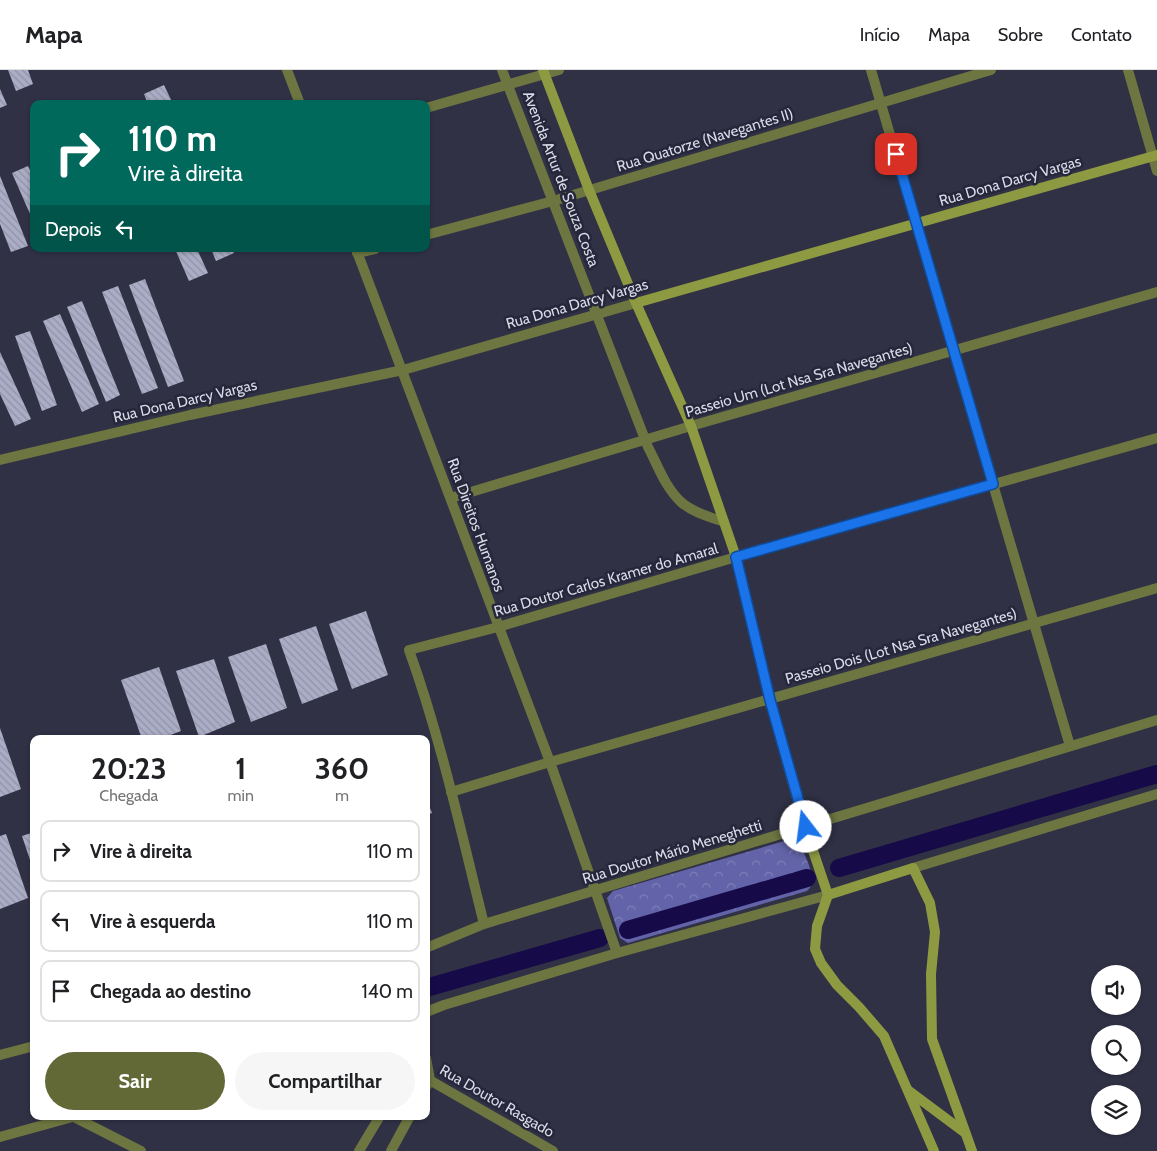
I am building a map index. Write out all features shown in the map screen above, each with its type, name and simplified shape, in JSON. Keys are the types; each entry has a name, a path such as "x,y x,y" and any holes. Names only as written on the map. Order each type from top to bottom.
{"street":[{"path":"287,70 298,100"},
{"name":"Avenida Artur de Souza Costa","path":"502,70 648,447 667,485 682,503 697,512 724,522"},
{"path":"430,107 508,85 544,72 559,70"},
{"path":"871,70 1070,746"},
{"name":"Rua Quatorze (Navegantes II)","path":"430,234 553,201 991,70"},
{"path":"1128,70 1155,156 1157,171"},
{"name":"Avenida Artur de Souza Costa","path":"544,72 589,190 636,303 691,426 736,557 770,700 806,827 828,894"},
{"name":"Rua Dona Darcy Vargas","path":"0,460 190,415 402,370 1155,156"},
{"name":"Rua Direitos Humanos","path":"356,252 550,762 618,953"},
{"name":"Passeio Um (Lot Nsa Sra Navegantes)","path":"451,498 691,426 1157,292"},
{"name":"Rua Doutor Carlos Kramer do Amaral","path":"451,792 410,650 498,627 736,557 1157,438"},
{"name":"Passeio Dois (Lot Nsa Sra Navegantes)","path":"451,792 1157,588"},
{"name":"Rua Doutor Mário Meneghetti","path":"430,946 484,924 1157,720"},
{"path":"451,792 484,924"},
{"path":"430,1010 618,953 828,894 1157,794"},
{"path":"913,868 930,903 934,932 931,974 932,1038 972,1151"},
{"path":"828,894 817,926 814,949 821,963 837,985 860,1007 884,1036 934,1151"},
{"path":"0,1056 30,1047"},
{"name":"Rua Doutor Rasgado","path":"430,1083 553,1151"},
{"path":"908,1089 964,1132"},
{"path":"0,1137 64,1120"},
{"path":"81,1120 141,1151"},
{"path":"359,1151 378,1120"},
{"path":"391,1151 408,1120"}],"green space":[{"path":"791,839 800,843 812,874 811,886 807,891 628,943 620,938 607,898 613,891"}],"building":[{"path":"8,70 28,70 33,84 16,91"},
{"path":"164,85 171,100 146,100 144,94"},
{"path":"0,89 7,105 0,108"},
{"path":"28,166 30,170 30,214 12,173"},
{"path":"0,176 28,246 11,252 0,224"},
{"path":"176,252 198,252 208,273 189,281"},
{"path":"212,252 234,253 216,261"},
{"path":"145,279 184,381 168,387 129,285"},
{"path":"118,286 158,388 142,394 102,292"},
{"path":"82,301 120,395 106,402 67,307"},
{"path":"60,314 99,404 82,412 43,321"},
{"path":"30,331 57,405 42,411 15,336"},
{"path":"0,352 31,419 15,426 0,394"},
{"path":"366,611 388,675 352,689 329,624"},
{"path":"316,626 338,690 302,704 279,639"},
{"path":"266,644 287,708 251,722 228,657"},
{"path":"214,659 235,722 204,735 198,735 176,671"},
{"path":"159,667 181,731 170,735 141,735 121,680"},
{"path":"0,728 21,789 0,797"},
{"path":"30,833 30,860 22,836"},
{"path":"6,834 28,898 0,909 0,836"}],"waterway":[{"path":"839,868 1157,774"},
{"path":"628,930 807,878"},
{"path":"430,987 600,938"}],"route":[{"path":"806,827 770,700 736,557 993,484 896,154"}]}
